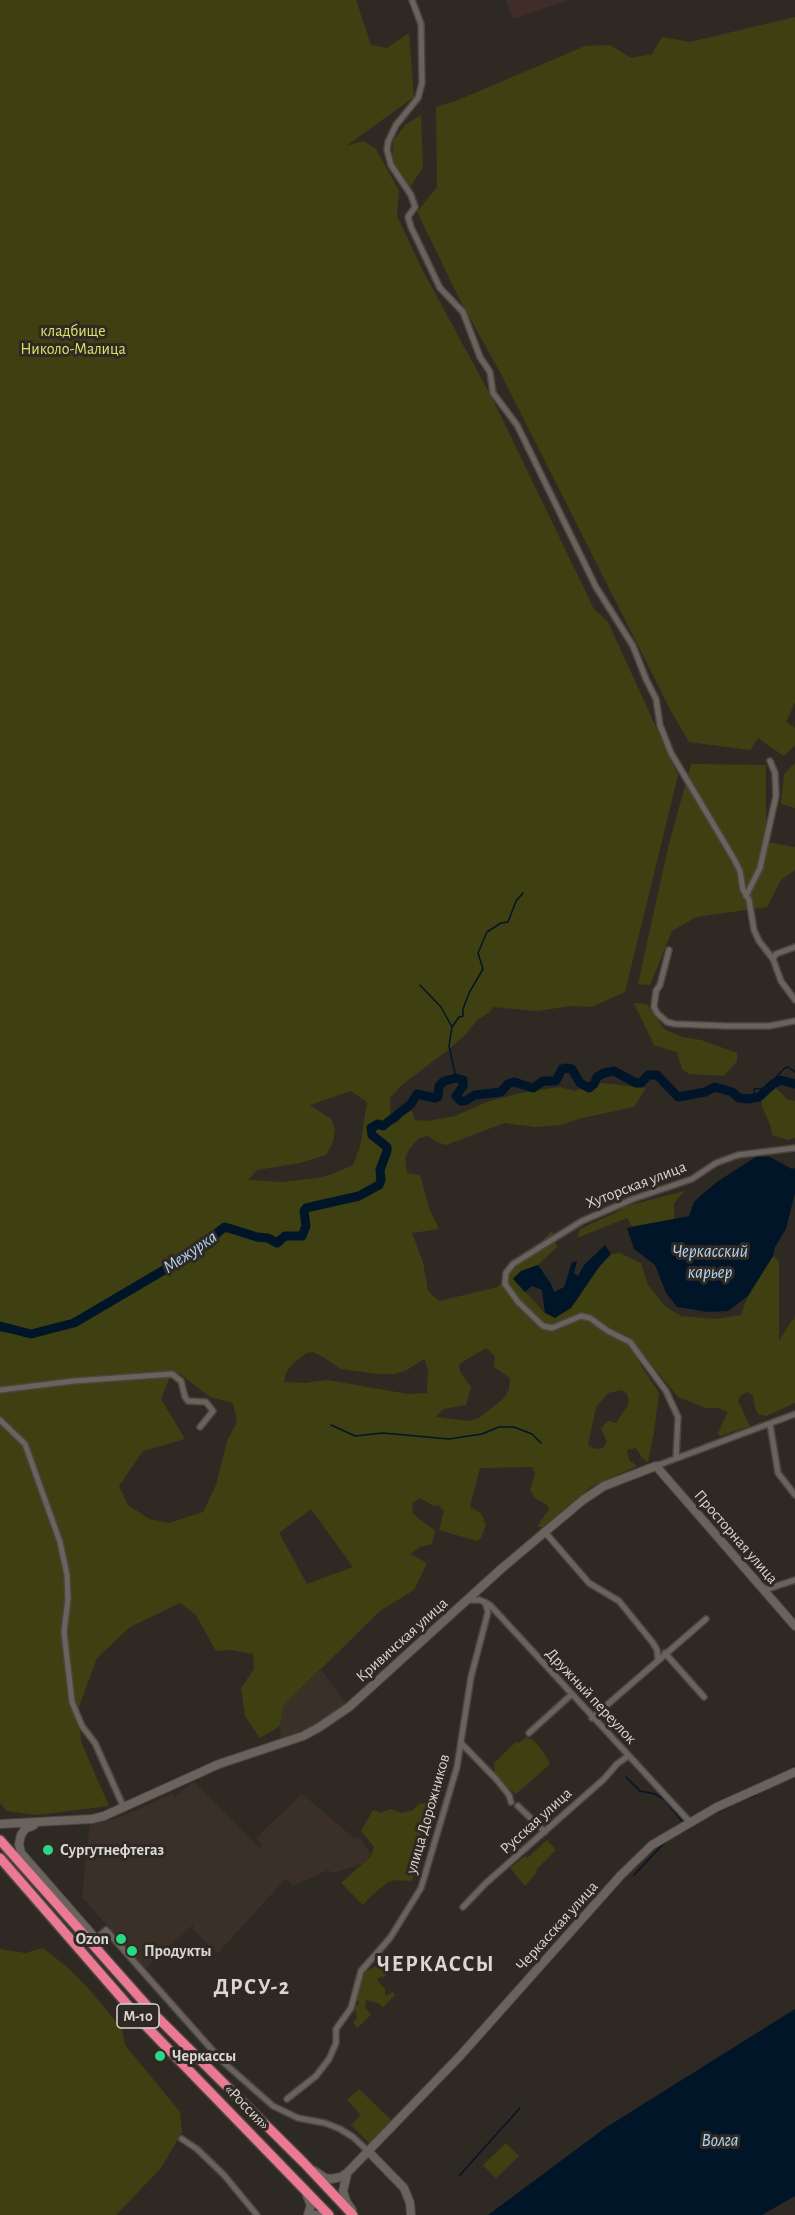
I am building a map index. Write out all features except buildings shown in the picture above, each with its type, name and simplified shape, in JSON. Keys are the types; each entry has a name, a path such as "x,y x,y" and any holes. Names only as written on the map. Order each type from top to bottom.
{"highway":[{"name":"«Россия»","path":"0,1840 157,2017 304,2163"},
{"name":"«Россия»","path":"0,1858 147,2026 293,2175 329,2215"},
{"name":"М-10","path":"304,2163 355,2215"}],"street":[{"path":"412,0 421,24 422,83 418,98 389,137 387,150 391,165 411,195 415,207 408,217 411,227 440,288 463,312 480,357 490,372 493,393 518,425 596,587 633,646 645,679 656,699 660,725 670,753 734,859 740,871 741,884 749,900 757,936 773,959 781,981 795,1000"},
{"path":"746,896 760,868 776,796 775,773 770,761"},
{"path":"773,959 776,954 795,947"},
{"path":"669,950 660,985 656,991 654,1007 667,1022 769,1026 795,1021"},
{"name":"Хуторская улица","path":"676,1458 678,1417 666,1391 630,1342 608,1331 590,1318 581,1316 552,1328 543,1326 518,1302 506,1284 506,1273 513,1264 582,1221 633,1199 692,1179 716,1162 738,1155 795,1148"},
{"path":"0,1390 74,1381 172,1374 181,1381 188,1401 206,1402 213,1411 200,1427"},
{"name":"Кривичская улица","path":"0,1824 92,1819 125,1808 219,1764 303,1736 349,1707 544,1531 596,1491 624,1477 795,1414"},
{"path":"0,1420 25,1444 60,1542 67,1575 68,1599 64,1632 72,1702 125,1808"},
{"path":"770,1424 778,1473 795,1496"},
{"name":"Просторная улица","path":"656,1466 795,1626"},
{"path":"544,1531 589,1583 620,1601 653,1642 658,1659"},
{"path":"764,1590 795,1580"},
{"path":"467,1601 475,1599 485,1602"},
{"name":"Дружный переулок","path":"485,1602 690,1822"},
{"name":"улица Дорожников","path":"287,2099 316,2076 328,2059 336,2043 336,2029 351,2008 361,1971 390,1938 413,1904 428,1871 461,1743 471,1677 488,1612 485,1602"},
{"path":"592,1718 706,1619"},
{"path":"665,1653 704,1697"},
{"path":"529,1733 571,1695"},
{"path":"461,1743 496,1779 509,1795 511,1802"},
{"name":"Русская улица","path":"463,1907 486,1883 628,1756"},
{"name":"Черкасская улица","path":"350,2170 460,2056 621,1875 652,1845 717,1807 795,1772"},
{"path":"518,1806 544,1832"},
{"path":"41,1822 22,1833 19,1842 21,1853 96,1939 99,1951"},
{"path":"96,1939 105,1930 222,2061 273,2106 298,2118 340,2128 353,2137 404,2188 410,2203 411,2215"},
{"path":"182,2139 197,2149 224,2175 256,2215"},
{"path":"304,2163 329,2179 339,2178 350,2170"},
{"path":"350,2170 345,2180 344,2193 355,2215"},
{"path":"293,2175 309,2198 308,2215"},
{"path":"312,2215 322,2215"}],"shaded area":[{"path":"506,0 569,0 513,19"},
{"path":"321,1670 347,1704 317,1724 281,1739 283,1706"},
{"path":"194,1782 259,1848 262,1845 256,1838 302,1794 354,1838 360,1838 371,1855 361,1864 333,1873 328,1870 293,1886 286,1878 218,1953 192,1929 195,1923 145,1969 82,1897 90,1823 116,1819 172,1794 175,1797"}],"green space":[{"name":"кладбище Николо-Малица","path":"0,0 356,0 371,45 387,48 409,33 414,97 346,146 363,141 376,149 399,191 397,216 422,269 494,402 594,609 608,622 678,775 625,992 591,1007 572,1006 536,1011 493,1007 448,1050 403,1084 390,1098 391,1120 396,1124 405,1113 412,1111 415,1120 428,1121 455,1116 487,1102 521,1093 560,1087 574,1091 601,1083 646,1088 634,1107 560,1125 536,1127 504,1123 446,1145 428,1136 419,1138 405,1158 407,1173 420,1175 429,1208 439,1229 412,1233 423,1262 428,1291 439,1301 498,1287 552,1231 557,1247 538,1265 521,1271 513,1279 545,1313 571,1308 599,1267 611,1254 620,1253 641,1263 648,1285 666,1307 681,1316 715,1319 741,1315 748,1296 773,1256 779,1261 779,1341 794,1320 795,1314 795,1403 766,1416 758,1414 753,1396 748,1392 741,1395 738,1401 750,1426 720,1436 718,1433 728,1412 718,1408 706,1408 678,1397 646,1358 639,1362 659,1393 648,1462 642,1458 636,1448 627,1450 629,1460 637,1466 591,1487 543,1527 537,1527 549,1509 547,1505 535,1498 530,1490 535,1474 532,1467 480,1468 470,1507 481,1513 486,1525 481,1538 477,1541 439,1530 444,1511 438,1505 434,1506 420,1498 412,1503 413,1514 435,1531 432,1544 420,1547 410,1554 427,1563 414,1590 380,1611 283,1706 280,1726 260,1738 245,1716 241,1688 254,1669 253,1654 231,1650 216,1651 196,1615 180,1603 130,1627 97,1658 79,1707 81,1742 109,1806 38,1815 7,1811 0,1803 0,1332 5,1333 0,1329","holes":["351,1091 367,1102 360,1147 353,1165 318,1178 283,1182 248,1180 257,1170 300,1163 326,1155 333,1142 335,1129 331,1119 310,1105","486,1348 495,1356 494,1367 510,1378 509,1390 503,1399 479,1418 469,1421 436,1417 443,1409 466,1405 471,1387 460,1372 459,1364","313,1352 341,1369 395,1374 407,1370 424,1359 428,1369 427,1393 408,1394 327,1380 305,1383 284,1382 286,1373 292,1364 307,1353","179,1373 210,1397 233,1403 237,1422 227,1441 216,1485 203,1512 169,1523 149,1519 128,1505 119,1486 143,1451 185,1439 161,1399 169,1379","622,1390 627,1394 628,1405 616,1423 608,1421 601,1428 607,1442 603,1448 596,1449 588,1445 596,1407 608,1393","311,1509 353,1567 307,1584 279,1533"]},
{"path":"795,17 795,702 786,722 795,728 795,745 784,756 758,738 750,750 689,742 671,711 501,374 462,304 417,212 437,187 436,107 456,101 585,46 610,45 631,58 652,54 662,37 690,42"},
{"path":"421,115 423,167 409,189 392,159 393,141 405,125"},
{"path":"795,763 795,808 781,804 784,774"},
{"path":"691,764 766,765 766,842 795,847 795,870 781,880 767,907 696,917 672,931 650,985 638,984 668,848"},
{"path":"634,1003 647,1004 664,1029 682,1037 701,1040 737,1053 737,1061 724,1076 689,1074 682,1069 677,1052 654,1045"},
{"path":"776,1088 787,1099 795,1101 795,1138 788,1140 772,1135 762,1106 761,1095"},
{"path":"685,1191 674,1203 674,1219 632,1226 627,1218 577,1238 580,1229 626,1206"},
{"path":"526,1737 533,1740 550,1764 516,1794 504,1785 495,1773 494,1763 516,1742 519,1743"},
{"path":"431,1802 434,1806 412,1881 388,1882 363,1905 341,1883 371,1856 374,1847 361,1831 373,1810 381,1813 390,1809 402,1813 413,1810 419,1804"},
{"path":"547,1840 556,1850 536,1870 537,1872 525,1886 510,1868 525,1856 527,1858"},
{"path":"43,1948 88,1988 122,2029 125,2045 180,2112 182,2132 161,2168 116,2215 0,2215 0,1949 25,1953"},
{"path":"378,1965 386,1976 377,1980 385,1989 385,1996 393,1992 395,1995 383,2007 366,2000 365,2007 371,2015 357,2028 353,2023 357,2018 355,2008 359,2003 356,1998 362,1978 366,1971"},
{"path":"359,2089 392,2121 370,2144 351,2125 361,2115 347,2100"},
{"path":"506,2143 519,2156 496,2178 483,2165"}],"water":[{"name":"Черкасский карьер","path":"757,1156 770,1157 792,1169 795,1168 795,1193 786,1229 775,1247 773,1256 748,1296 728,1311 708,1312 677,1307 666,1293 655,1265 634,1249 627,1228 689,1216 694,1202 699,1197 717,1182"},
{"path":"605,1245 611,1254 599,1267 571,1308 555,1318 545,1313 542,1290 532,1286 525,1292 513,1279 521,1271 538,1265 554,1292 564,1287 572,1262 577,1261 574,1273 578,1276 584,1265"},
{"name":"Волга","path":"795,2009 795,2196 762,2215 488,2215 605,2128"}],"waterway":[{"path":"456,1078 449,1046 452,1027 459,1017 463,1016 469,993 483,969 478,953 487,932 501,923 508,922 516,901 523,893"},
{"path":"420,985 441,1007 452,1027"},
{"path":"773,1084 785,1068 788,1067 795,1072"},
{"name":"Межурка","path":"0,1326 31,1334 74,1323 210,1243 225,1227 268,1238 277,1243 285,1236 302,1236 306,1226 304,1211 306,1208 359,1196 379,1185 380,1170 387,1147 372,1135 371,1128 378,1124 383,1126 411,1104 417,1094 438,1097 439,1086 444,1081 456,1078 463,1080 463,1086 456,1096 461,1101 475,1095 501,1092 508,1084 514,1082 533,1088 543,1081 556,1081 562,1069 565,1068 572,1069 580,1083 589,1088 597,1077 614,1071 636,1083 641,1083 648,1075 657,1075 678,1097 705,1092 715,1087 732,1092 739,1098 748,1099 759,1097 780,1080 795,1084"},
{"path":"754,1098 754,1089 769,1088"},
{"path":"331,1425 355,1436 383,1433 449,1439 482,1434 499,1427 514,1427 532,1434 541,1443"},
{"path":"626,1777 640,1791 655,1794 665,1800 682,1821"},
{"path":"699,1821 756,1795"},
{"path":"674,1836 688,1829"},
{"path":"634,1875 667,1840"},
{"path":"459,2176 520,2108"}],"place":[{"name":"Сургутнефтегаз","path":"48,1850"},
{"name":"Ozon","path":"121,1939"},
{"name":"Продукты","path":"132,1951"},
{"name":"Черкассы","path":"160,2056"}],"district":[{"name":"ЧЕРКАССЫ","path":"436,1964"},
{"name":"ДРСУ-2","path":"252,1987"}]}
